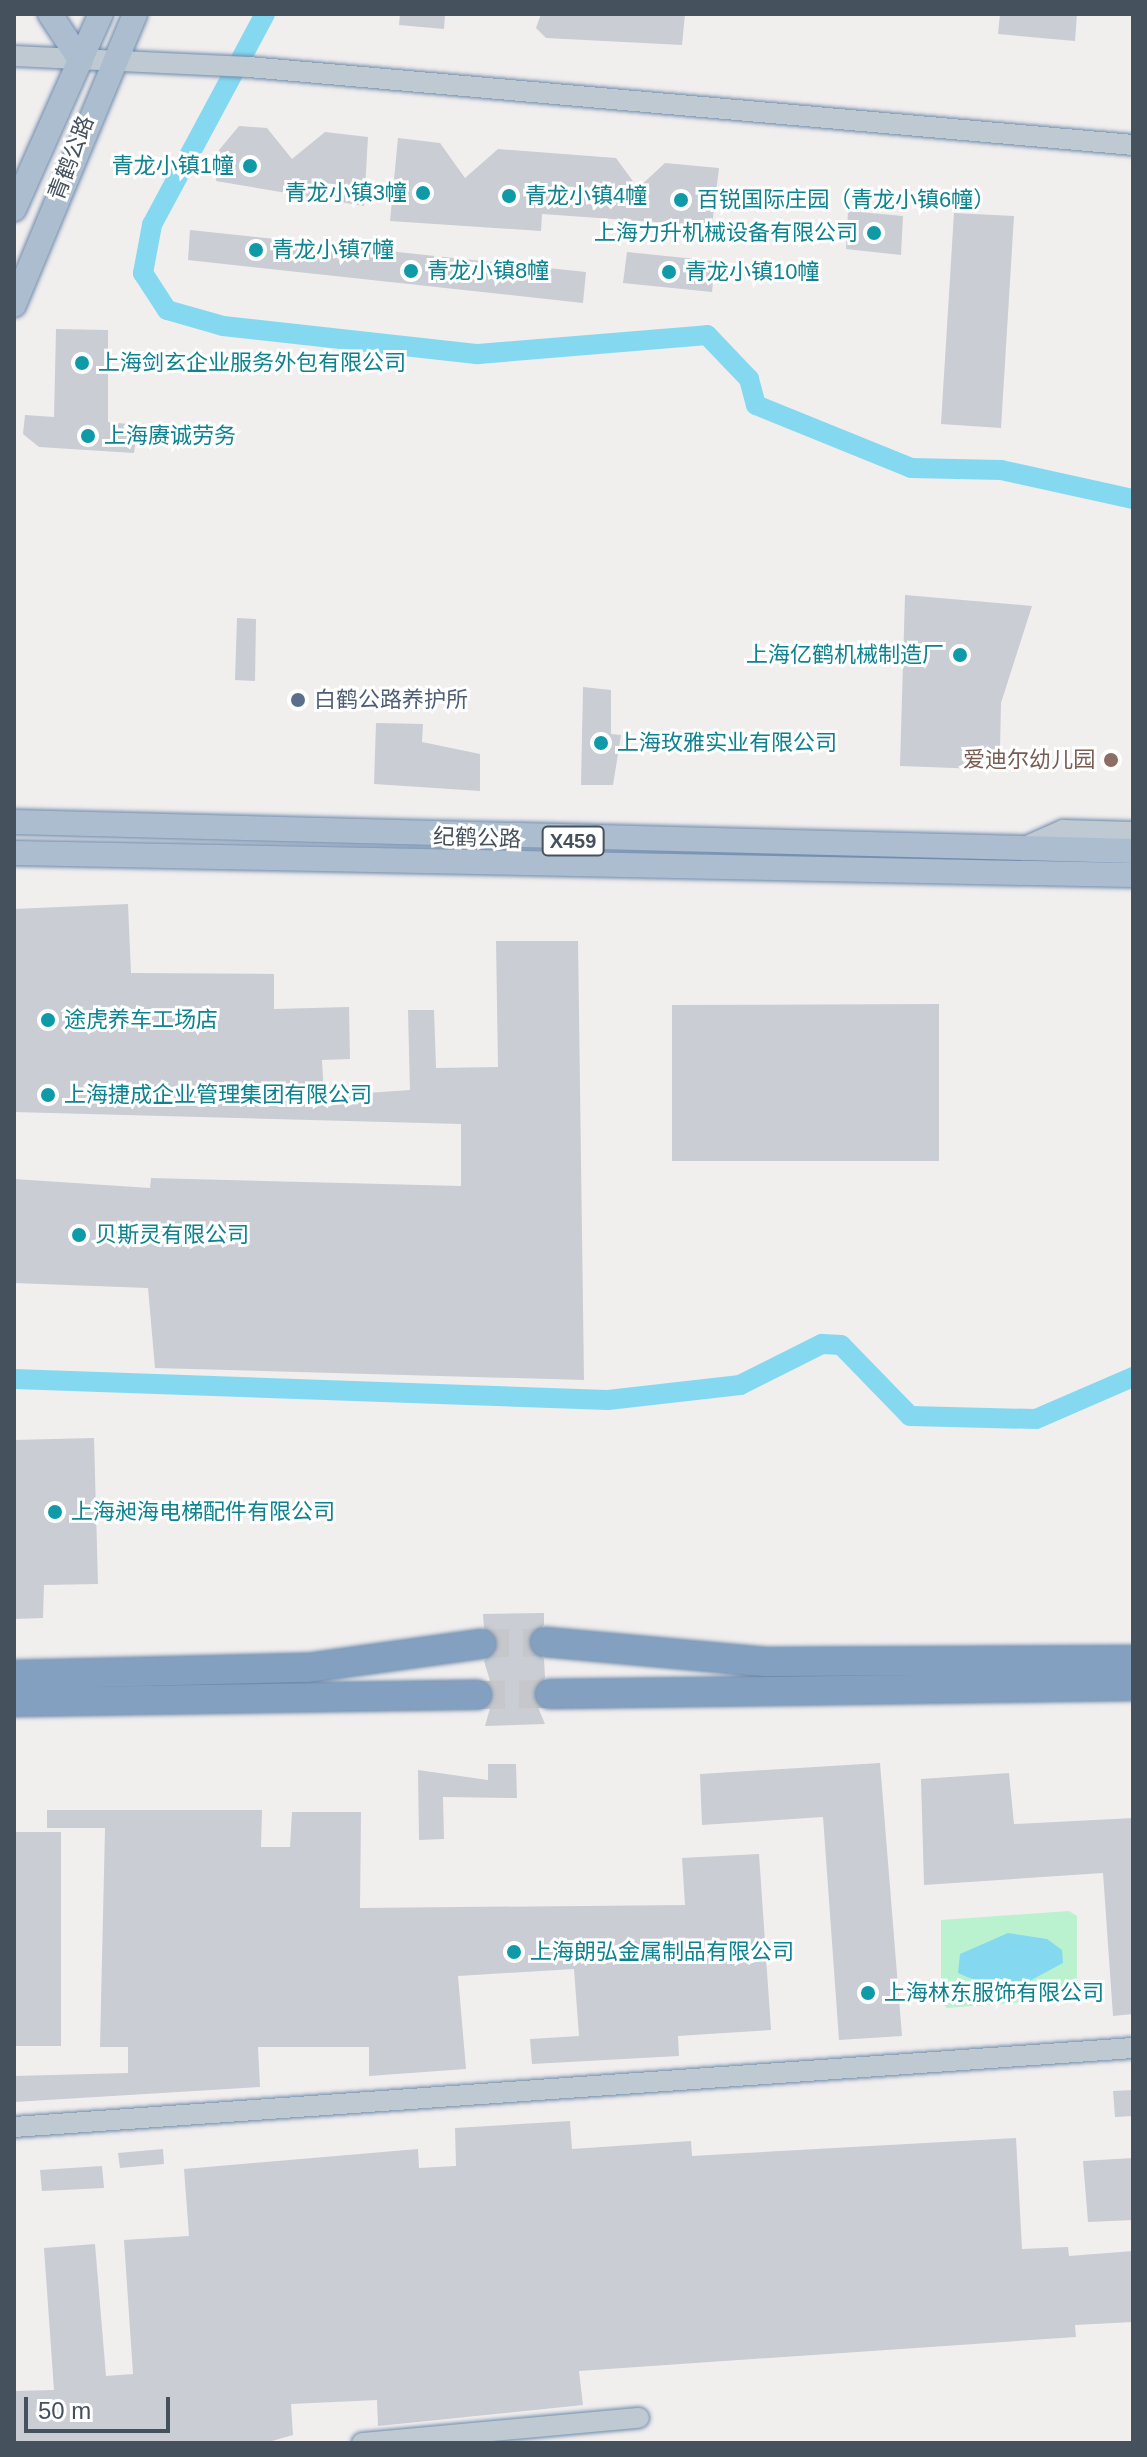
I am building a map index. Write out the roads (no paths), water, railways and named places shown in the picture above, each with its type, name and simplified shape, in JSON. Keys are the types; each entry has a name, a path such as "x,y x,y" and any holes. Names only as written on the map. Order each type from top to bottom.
{"highway":[{"path":"545,1642 765,1662 1133,1660"},
{"path":"14,1675 307,1668 481,1644"},
{"path":"550,1694 1133,1686"},
{"path":"14,1702 477,1695"}],"main road":[{"path":"50,14 81,61"},
{"path":"78,14 96,25 107,66"},
{"name":"青鹤公路","path":"14,305 107,66 135,14"},
{"name":"青鹤公路","path":"14,209 96,25"},
{"name":"纪鹤公路","path":"14,822 1133,851"},
{"name":"纪鹤公路","path":"14,853 1133,875"}],"street":[{"path":"14,56 107,66 249,67 1133,145"},
{"path":"1021,849 1063,830 1133,832"},
{"path":"1094,874 1133,888"},
{"path":"14,2127 1133,2048"},
{"path":"362,2443 639,2418"}],"water":[{"path":"1008,1933 1047,1939 1062,1950 1063,1963 1022,1985 988,1986 958,1973 960,1954"}],"waterway":[{"path":"265,14 152,225 143,273 167,310 223,326 478,354 707,335 749,379 756,405 911,468 1001,470 1133,499"},
{"path":"14,1379 608,1400 740,1385 822,1344 841,1345 910,1416 1036,1419 1133,1377"}],"tunnel":[{"path":"481,1644 545,1642"},
{"path":"477,1695 550,1694"}],"place":[{"name":"青龙小镇1幢","path":"250,166"},
{"name":"青龙小镇3幢","path":"423,193"},
{"name":"青龙小镇4幢","path":"509,196"},
{"name":"百锐国际庄园（青龙小镇6幢）","path":"681,200"},
{"name":"上海力升机械设备有限公司","path":"874,233"},
{"name":"青龙小镇7幢","path":"256,250"},
{"name":"青龙小镇8幢","path":"411,271"},
{"name":"青龙小镇10幢","path":"669,272"},
{"name":"上海剑玄企业服务外包有限公司","path":"82,363"},
{"name":"上海赓诚劳务","path":"88,436"},
{"name":"上海亿鹤机械制造厂","path":"960,655"},
{"name":"白鹤公路养护所","path":"298,700"},
{"name":"上海玫雅实业有限公司","path":"601,743"},
{"name":"爱迪尔幼儿园","path":"1111,760"},
{"name":"途虎养车工场店","path":"48,1020"},
{"name":"上海捷成企业管理集团有限公司","path":"48,1095"},
{"name":"贝斯灵有限公司","path":"79,1235"},
{"name":"上海昶海电梯配件有限公司","path":"55,1512"},
{"name":"上海朗弘金属制品有限公司","path":"514,1952"},
{"name":"上海林东服饰有限公司","path":"868,1993"}]}
